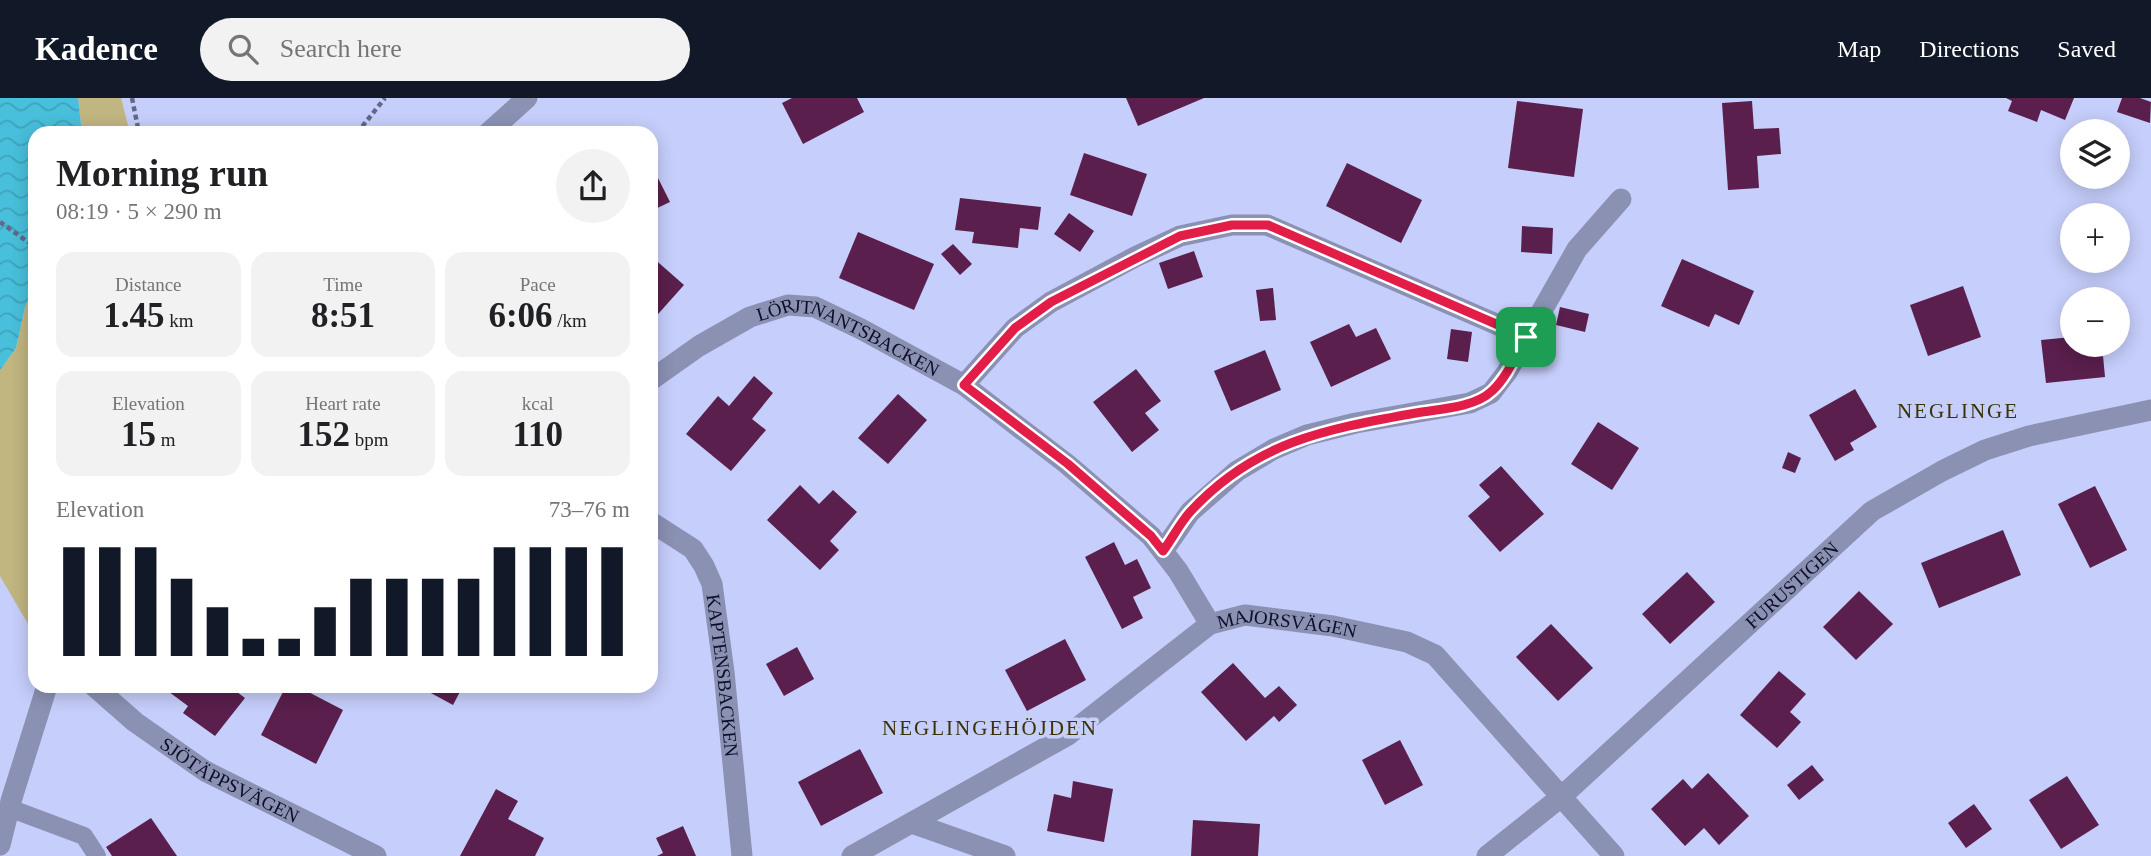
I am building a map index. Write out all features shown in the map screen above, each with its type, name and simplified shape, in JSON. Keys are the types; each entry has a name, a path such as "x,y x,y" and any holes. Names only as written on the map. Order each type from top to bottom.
{"street":[{"path":"496,126 527,98"},
{"path":"1163,551 1190,512 1237,471 1274,449 1307,435 1470,403 1491,393 1507,372 1577,249 1621,199"},
{"path":"964,385 1015,328 1051,302 1180,236 1232,225 1268,225 1526,337"},
{"name":"LÖRJTNANTSBACKEN","path":"658,375 699,346 740,323 788,305 815,307 964,385 1068,464 1151,536 1210,624"},
{"name":"FURUSTIGEN","path":"1487,856 1561,797 1872,511 1941,471 1986,450 2029,436 2151,410"},
{"name":"KAPTENSBACKEN","path":"658,526 693,549 712,584 724,672 742,856"},
{"name":"MAJORSVÄGEN","path":"852,856 1068,735 1210,624 1245,615 1333,626 1407,642 1435,655 1615,856"},
{"path":"0,845 45,693"},
{"name":"SJÖTÄPPSVÄGEN","path":"102,693 135,722 205,771 376,856"},
{"path":"912,823 1005,856"}],"lane":[{"path":"9,808 84,836 97,856"}],"path":[{"path":"131,98 137,126"},
{"path":"363,126 385,98"},
{"path":"0,222 28,242"}],"shaded area":[{"path":"78,98 121,98 128,126 81,126"},
{"path":"28,300 28,624 0,576 0,370 16,348"}],"water":[{"path":"0,98 78,98 81,126 28,126 28,300 16,348 0,370"}],"building":[{"path":"792,98 857,98 864,112 803,144 782,103"},
{"path":"1126,98 1204,98 1138,126"},
{"path":"2006,98 2074,98 2065,119 2041,110 2037,122 2008,111 2012,101"},
{"path":"2122,98 2140,98 2151,102 2150,123 2117,112"},
{"path":"1517,101 1583,109 1574,177 1508,168"},
{"path":"1752,101 1754,129 1779,128 1781,154 1757,156 1759,188 1728,190 1722,103"},
{"path":"1084,153 1147,174 1132,216 1070,195"},
{"path":"1347,163 1422,200 1401,243 1326,206"},
{"path":"658,178 670,202 658,208"},
{"path":"960,198 1041,207 1038,230 1020,228 1018,248 972,243 974,232 955,230"},
{"path":"1069,213 1094,231 1080,252 1054,234"},
{"path":"1522,226 1553,228 1552,254 1521,252"},
{"path":"858,232 934,264 914,310 839,278"},
{"path":"953,244 972,264 960,275 941,254"},
{"path":"1194,251 1203,277 1168,289 1159,263"},
{"path":"1682,259 1754,291 1739,325 1715,314 1709,327 1661,306"},
{"path":"658,262 684,285 658,314"},
{"path":"1963,286 1981,337 1928,356 1910,305"},
{"path":"1273,288 1276,320 1260,321 1256,290"},
{"path":"1560,307 1589,314 1585,332 1556,325"},
{"path":"1349,324 1356,337 1376,328 1391,359 1331,387 1310,342"},
{"path":"1451,329 1472,332 1468,362 1447,359"},
{"path":"2060,338 2060,357 2103,357 2105,377 2046,383 2041,340"},
{"path":"1265,350 1281,390 1231,411 1214,371"},
{"path":"1136,369 1161,401 1145,413 1159,430 1132,452 1093,402"},
{"path":"754,376 773,393 752,419 766,430 731,471 686,434 718,396 729,406"},
{"path":"1855,389 1877,427 1850,443 1854,450 1835,461 1809,415"},
{"path":"898,394 927,420 888,464 858,438"},
{"path":"1598,422 1639,448 1612,490 1571,464"},
{"path":"1788,452 1801,458 1795,473 1782,468"},
{"path":"1501,466 1544,514 1500,552 1468,516 1490,497 1479,485"},
{"path":"800,485 819,504 833,490 857,512 830,541 839,550 820,570 767,520"},
{"path":"2095,486 2127,550 2090,568 2058,504"},
{"path":"2003,530 2021,575 1939,608 1921,563"},
{"path":"1114,542 1125,565 1137,559 1151,588 1133,597 1143,618 1122,629 1085,557"},
{"path":"1687,572 1715,602 1670,644 1642,614"},
{"path":"1859,591 1893,624 1856,660 1823,627"},
{"path":"1551,624 1593,668 1558,701 1516,657"},
{"path":"1065,639 1086,680 1027,711 1005,670"},
{"path":"797,647 814,679 784,696 766,664"},
{"path":"1233,663 1265,698 1279,686 1297,705 1279,722 1274,716 1246,741 1201,692"},
{"path":"1779,671 1806,694 1790,712 1801,722 1777,748 1740,715"},
{"path":"170,693 238,693 245,698 215,736 183,713 188,706"},
{"path":"282,693 310,693 343,710 316,764 261,735"},
{"path":"431,693 459,693 453,705"},
{"path":"1400,740 1423,785 1385,805 1362,760"},
{"path":"860,749 883,793 821,826 798,782"},
{"path":"1812,765 1824,780 1799,800 1787,785"},
{"path":"1708,773 1749,816 1719,845 1704,828 1685,846 1651,809 1683,779 1692,789"},
{"path":"2067,776 2099,825 2061,849 2029,800"},
{"path":"1073,781 1113,789 1104,842 1047,831 1054,794 1071,798"},
{"path":"496,789 518,801 508,819 544,838 535,856 460,856"},
{"path":"1974,804 1992,829 1966,848 1948,823"},
{"path":"151,818 177,856 112,856 106,847"},
{"path":"1193,820 1260,824 1258,856 1191,856"},
{"path":"683,826 696,856 657,856 663,853 656,838"}],"district":[{"name":"NEGLINGE","path":"1958,411"},
{"name":"NEGLINGEHÖJDEN","path":"990,728"}],"route":[{"path":"1232,225 1268,225 1526,337 1507,372 1491,393 1470,403 1307,435 1274,449 1237,471 1190,512 1163,551 1151,536 1068,464 964,385 1015,328 1051,302 1180,236 1232,225"}]}
